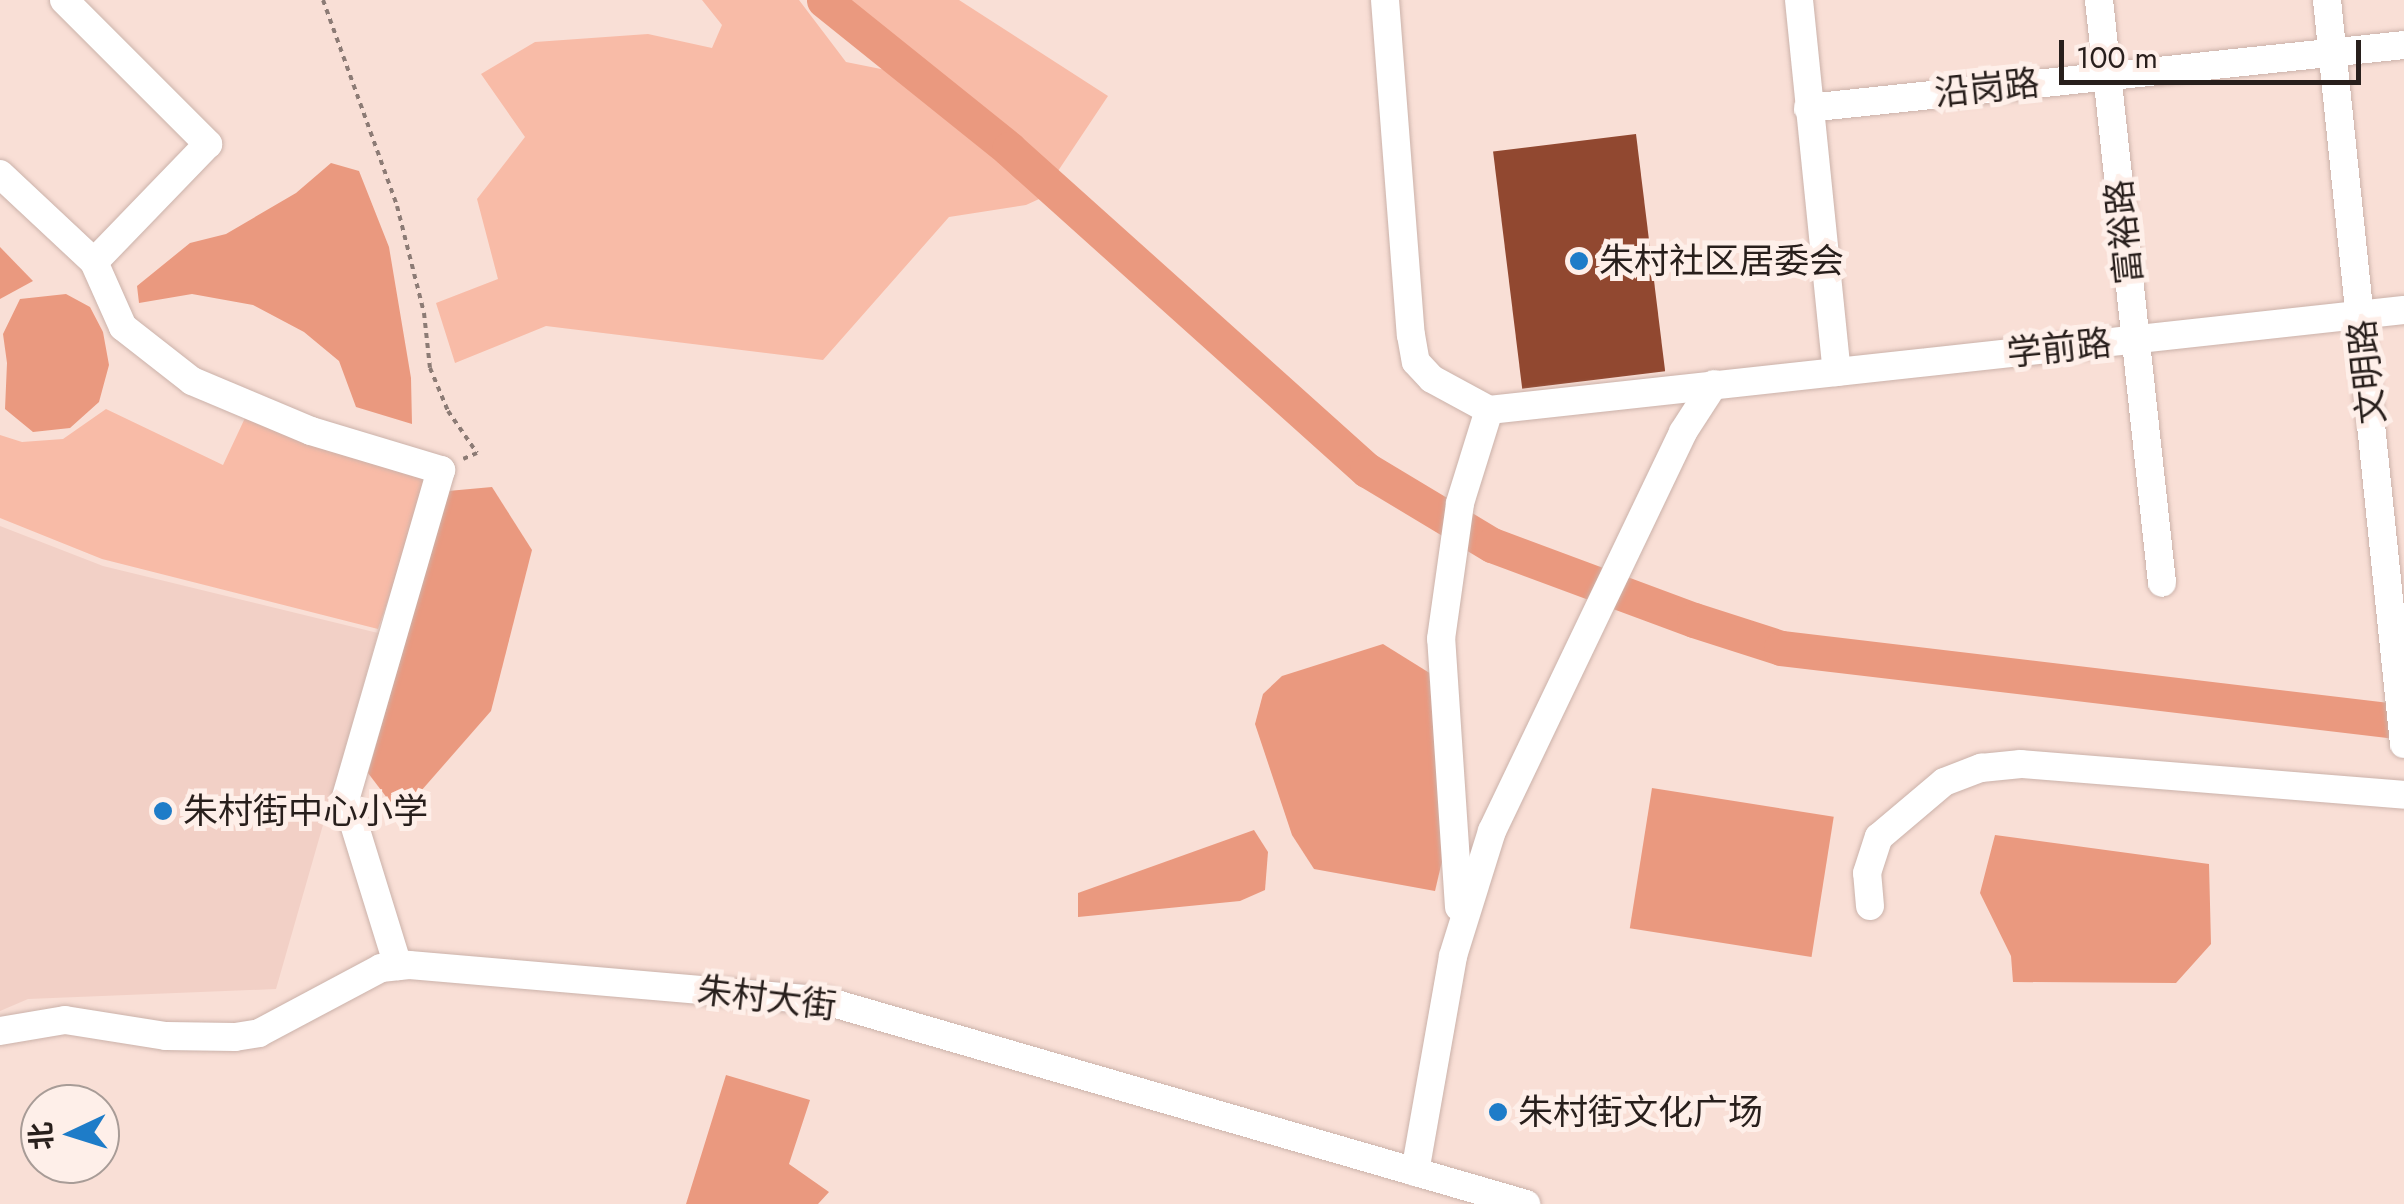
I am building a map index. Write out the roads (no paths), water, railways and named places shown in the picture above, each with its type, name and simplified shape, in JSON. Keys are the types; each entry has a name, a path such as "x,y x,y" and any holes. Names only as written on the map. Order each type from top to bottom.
{"street":[{"path":"64,0 208,144 94,262"},
{"path":"1384,0 1410,335 1416,362 1432,379 1488,410 1460,503 1441,639 1461,927"},
{"path":"1799,0 1837,372"},
{"name":"富裕路","path":"2100,0 2162,583"},
{"name":"文明路","path":"2328,0 2404,744"},
{"name":"沿岗路","path":"1808,108 2404,45"},
{"path":"0,174 94,262 123,327 192,380 311,431 441,470 346,798 398,966"},
{"name":"学前路","path":"1488,410 2404,310"},
{"path":"1416,1172 1461,927 1492,831 1683,432 1714,384"},
{"path":"1870,906 1867,873 1879,838 1944,782 1981,768 2020,764 2404,795"},
{"name":"朱村大街","path":"0,1031 65,1020 166,1036 247,1035 381,968 398,966 436,965 826,1001 1526,1204"}],"waterway":[{"path":"824,0 1009,149 1367,470 1492,545 1781,648 2404,722"}],"place":[{"name":"朱村社区居委会","path":"1579,261"},
{"name":"朱村街中心小学","path":"163,811"},
{"name":"朱村街文化广场","path":"1498,1112"}]}
